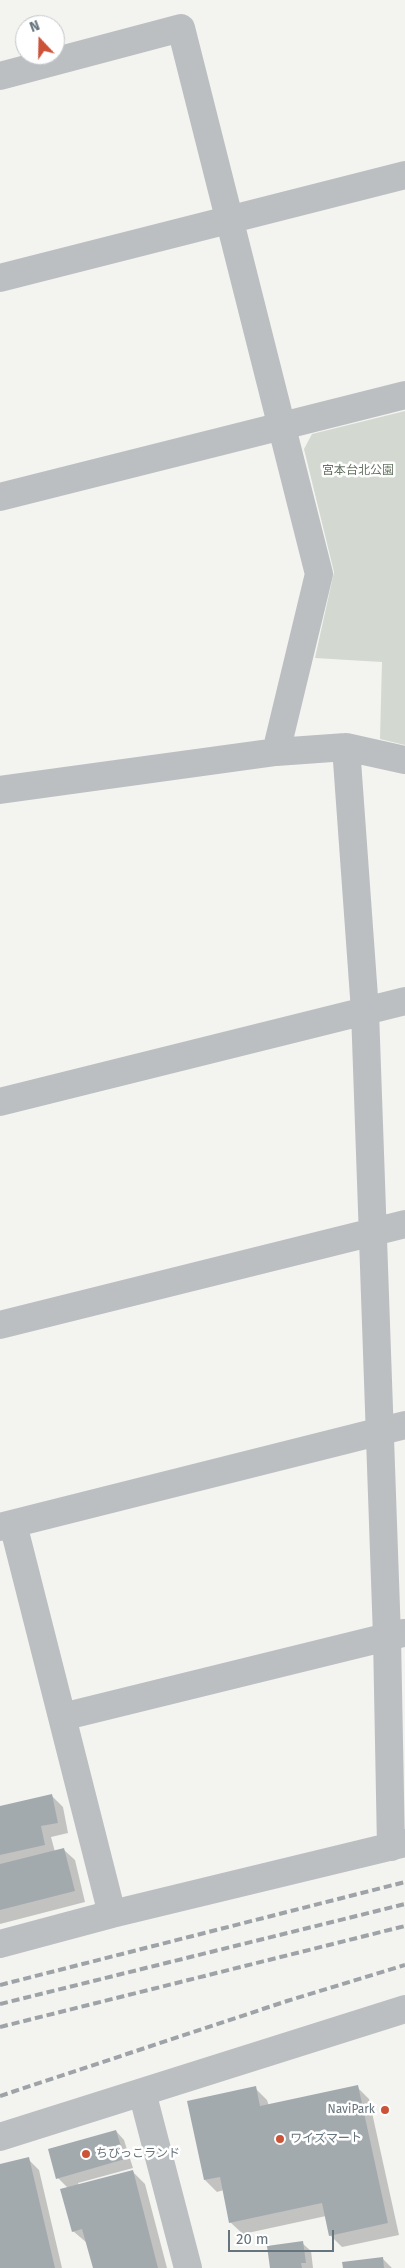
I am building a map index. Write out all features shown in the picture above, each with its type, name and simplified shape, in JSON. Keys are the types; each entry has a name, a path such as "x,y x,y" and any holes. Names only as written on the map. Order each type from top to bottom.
{"street":[{"path":"0,76 181,28 319,574 276,752"},
{"path":"0,278 405,176"},
{"path":"0,497 405,395"},
{"path":"0,1944 112,1914 398,1845 396,1635 378,1432 365,1011 346,747"},
{"path":"0,790 276,752 346,747 405,760"},
{"path":"0,1102 405,1001"},
{"path":"0,1325 405,1224"},
{"path":"112,1914 62,1717 6,1526 405,1425"},
{"path":"62,1717 396,1635"},
{"path":"0,2137 405,2009"},
{"path":"142,2092 188,2268"}],"green space":[{"name":"宮本台北公園","path":"405,411 405,745 380,739 382,662 315,658 334,572 304,449 312,434"}],"building":[{"path":"52,1794 58,1823 41,1826 45,1845 0,1855 0,1806"},
{"path":"64,1848 75,1891 0,1910 0,1864"},
{"path":"358,2085 388,2223 329,2236 322,2203 229,2223 220,2177 204,2180 187,2101 256,2086 260,2106"},
{"name":"ちびっこランド","path":"116,2130 125,2159 56,2179 48,2149"},
{"path":"29,2157 55,2268 0,2268 0,2164"},
{"path":"133,2170 158,2268 93,2268 82,2229 72,2232 60,2189"},
{"path":"303,2241 306,2263 301,2263 302,2268 270,2268 267,2246"},
{"path":"383,2257 384,2268 343,2268 342,2262"}],"railway":[{"path":"0,1985 405,1882"},
{"path":"0,2004 405,1904"},
{"path":"0,2027 405,1926"},
{"path":"0,2096 287,2001 405,1965"}],"place":[{"name":"NaviPark","path":"385,2110"},
{"name":"ワイズマート","path":"280,2139"},
{"name":"ちびっこランド","path":"86,2154"}]}
